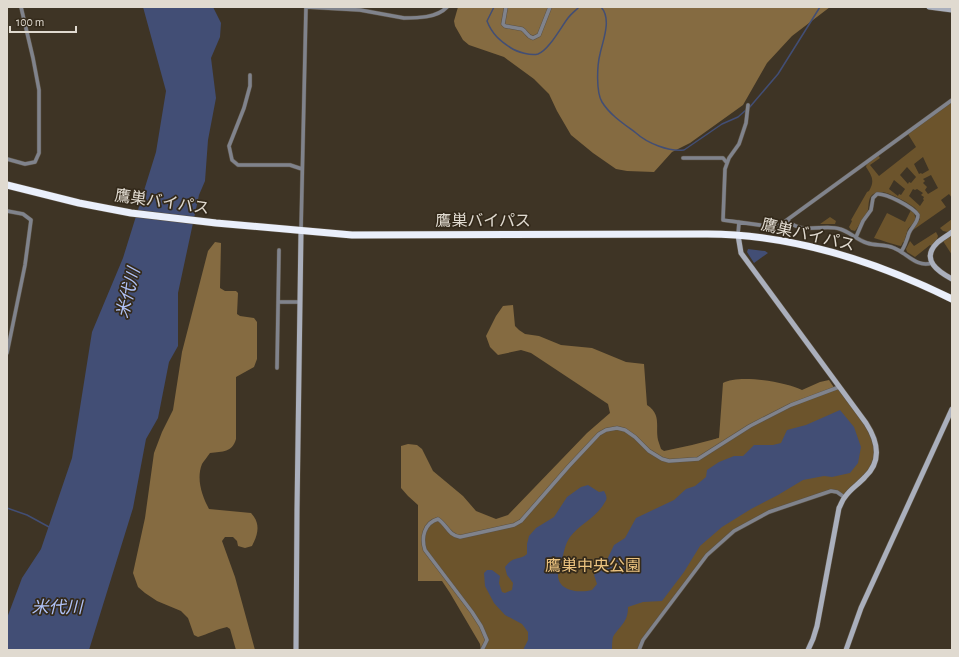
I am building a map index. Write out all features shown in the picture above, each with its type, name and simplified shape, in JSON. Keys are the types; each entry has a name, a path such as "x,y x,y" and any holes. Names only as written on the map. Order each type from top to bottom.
{"highway":[{"name":"鷹巣バイパス","path":"10,186 131,214 352,235 738,235 780,241 833,253 929,288 952,299"}],"street":[{"path":"7,159 25,164 35,162 39,153 39,90 21,7"},
{"path":"296,650 301,231 306,7 360,10 410,18 429,17 443,11 447,7"},
{"path":"506,7 503,24 505,26 522,29 526,35 533,38 539,35 550,7"},
{"path":"929,7 952,10"},
{"path":"250,75 250,86 244,108 229,146 232,160 238,165 290,165 302,169"},
{"path":"748,105 746,123 739,144 725,169 723,220 774,228 952,100"},
{"path":"683,158 723,158 727,163"},
{"path":"856,237 863,221 871,210 872,198 877,194 883,194 916,211 918,215 916,223 910,231 902,252"},
{"path":"7,211 22,214 31,220 25,265 7,353"},
{"path":"787,220 800,227 815,229 834,227 866,243 894,248 921,264 932,263"},
{"path":"739,222 738,235 741,253 872,432 876,446 876,456 873,466 867,476 844,497 839,508 817,626 808,650"},
{"path":"952,232 936,244 930,256 932,263 937,270 952,279"},
{"path":"277,368 279,250"},
{"path":"278,302 300,302"},
{"path":"482,650 487,640 481,626 425,550 423,544 424,533 428,525 433,520 438,519 454,536 514,525 521,520 599,434 606,430 617,428 625,430 635,436 649,451 662,460 698,459 750,426 791,405 839,387"},
{"path":"846,650 861,608 952,409"},
{"path":"639,650 642,640 707,555 716,545 734,531 769,512 831,491 837,492 844,497"}],"green space":[{"path":"952,102 952,198 949,194 941,200 946,207 913,230 912,229 920,219 919,213 915,208 885,192 876,193 873,194 869,200 868,210 858,227 855,231 851,230 849,227 852,221 851,220 872,184 871,176 866,167 867,163 878,155 880,158 870,165 879,176 916,147 908,134","holes":["923,157 929,170 919,174 914,164","907,167 916,177 911,183 909,182 908,184 900,175","931,175 938,188 928,194 925,190 927,187 923,183 925,181 923,179","894,180 905,189 901,195 899,194 898,196 889,189","913,189 917,189 923,193 921,195 924,197 924,200 920,206 909,196"]},
{"path":"911,210 914,213 916,220 908,229 904,242 901,246 874,238 887,213 905,222"},
{"path":"830,217 836,221 835,224 820,224"},
{"path":"952,219 952,229 948,232 943,231 940,228"},
{"path":"936,232 938,236 932,246 930,245 915,257 907,252 906,249 910,241 914,246"},
{"path":"952,235 952,255 943,241"},
{"name":"鷹巣中央公園","path":"839,387 866,423 876,446 873,466 844,497 831,491 777,509 749,522 716,545 651,628 639,650 482,650 487,640 425,550 424,533 433,521 514,525 582,452 606,430 625,430 662,459 750,426 791,405"}],"shaded area":[{"path":"458,7 830,7 792,36 767,63 743,105 690,143 672,152 654,172 616,169 571,135 549,94 534,79 504,57 469,45 463,40 455,26 454,21"},
{"path":"215,242 221,243 220,288 225,291 236,291 238,293 237,314 240,316 254,318 257,322 257,359 254,367 236,377 236,439 234,444 229,449 210,453 202,464 200,470 200,481 202,493 209,509 251,513 256,521 258,529 252,546 245,548 238,546 237,541 233,537 225,537 222,541 235,577 255,650 236,650 230,629 227,627 198,637 194,635 188,618 181,611 157,601 145,593 138,587 133,573 145,518 154,453 173,410 182,352 208,251"},
{"path":"513,305 515,326 525,334 539,336 561,345 592,348 626,362 644,364 647,405 655,413 658,440 661,449 664,451 719,438 723,383 730,380 762,380 785,384 802,390 820,382 829,380 835,389 805,399 760,421 698,459 669,461 655,455 635,437 617,428 599,434 521,521 514,525 460,537 454,536 438,519 433,521 424,533 425,550 472,612 487,640 481,650 480,644 442,581 418,581 418,505 401,488 401,446 408,444 417,445 422,449 433,471 463,496 476,511 496,519 508,515 587,433 610,413 608,404 531,353 521,350 498,355 490,347 486,336 496,316 503,306"}],"water":[{"name":"米代川","path":"143,7 213,7 221,23 220,37 211,58 216,98 208,140 205,181 199,195 178,293 178,346 169,362 158,418 146,439 133,508 89,650 7,650 7,618 22,578 41,549 72,458 92,332 123,258 156,152 166,91"},
{"path":"748,249 765,251 768,253 754,263 747,252"},
{"path":"840,410 854,427 861,447 858,463 850,473 832,477 824,476 803,480 722,527 700,546 684,572 662,601 643,602 628,607 627,617 613,637 612,650 523,650 528,640 528,632 522,624 505,615 494,603 485,586 484,573 487,570 492,570 500,576 499,583 502,592 505,593 512,590 513,583 507,575 505,567 514,559 527,554 529,536 536,528 554,517 567,497 581,487 588,485 599,492 604,491 606,496 606,501 598,512 574,532 568,540 558,573 559,581 566,588 576,591 592,590 597,584 594,575 597,570 605,564 614,545 625,538 636,518 674,500 686,489 695,486 706,477 707,470 719,462 734,456 743,456 754,445 773,445 781,443 787,430 806,425"}],"waterway":[{"path":"494,7 487,21 491,30 503,43 524,53 532,54 542,52 568,18 579,7"},
{"path":"601,7 606,17 606,30 598,65 598,86 600,98 605,107 613,115 641,137 665,148 672,150 684,150 722,124 738,117 746,110"},
{"path":"749,108 778,74 820,7"},
{"path":"7,508 27,515 49,527"}]}
